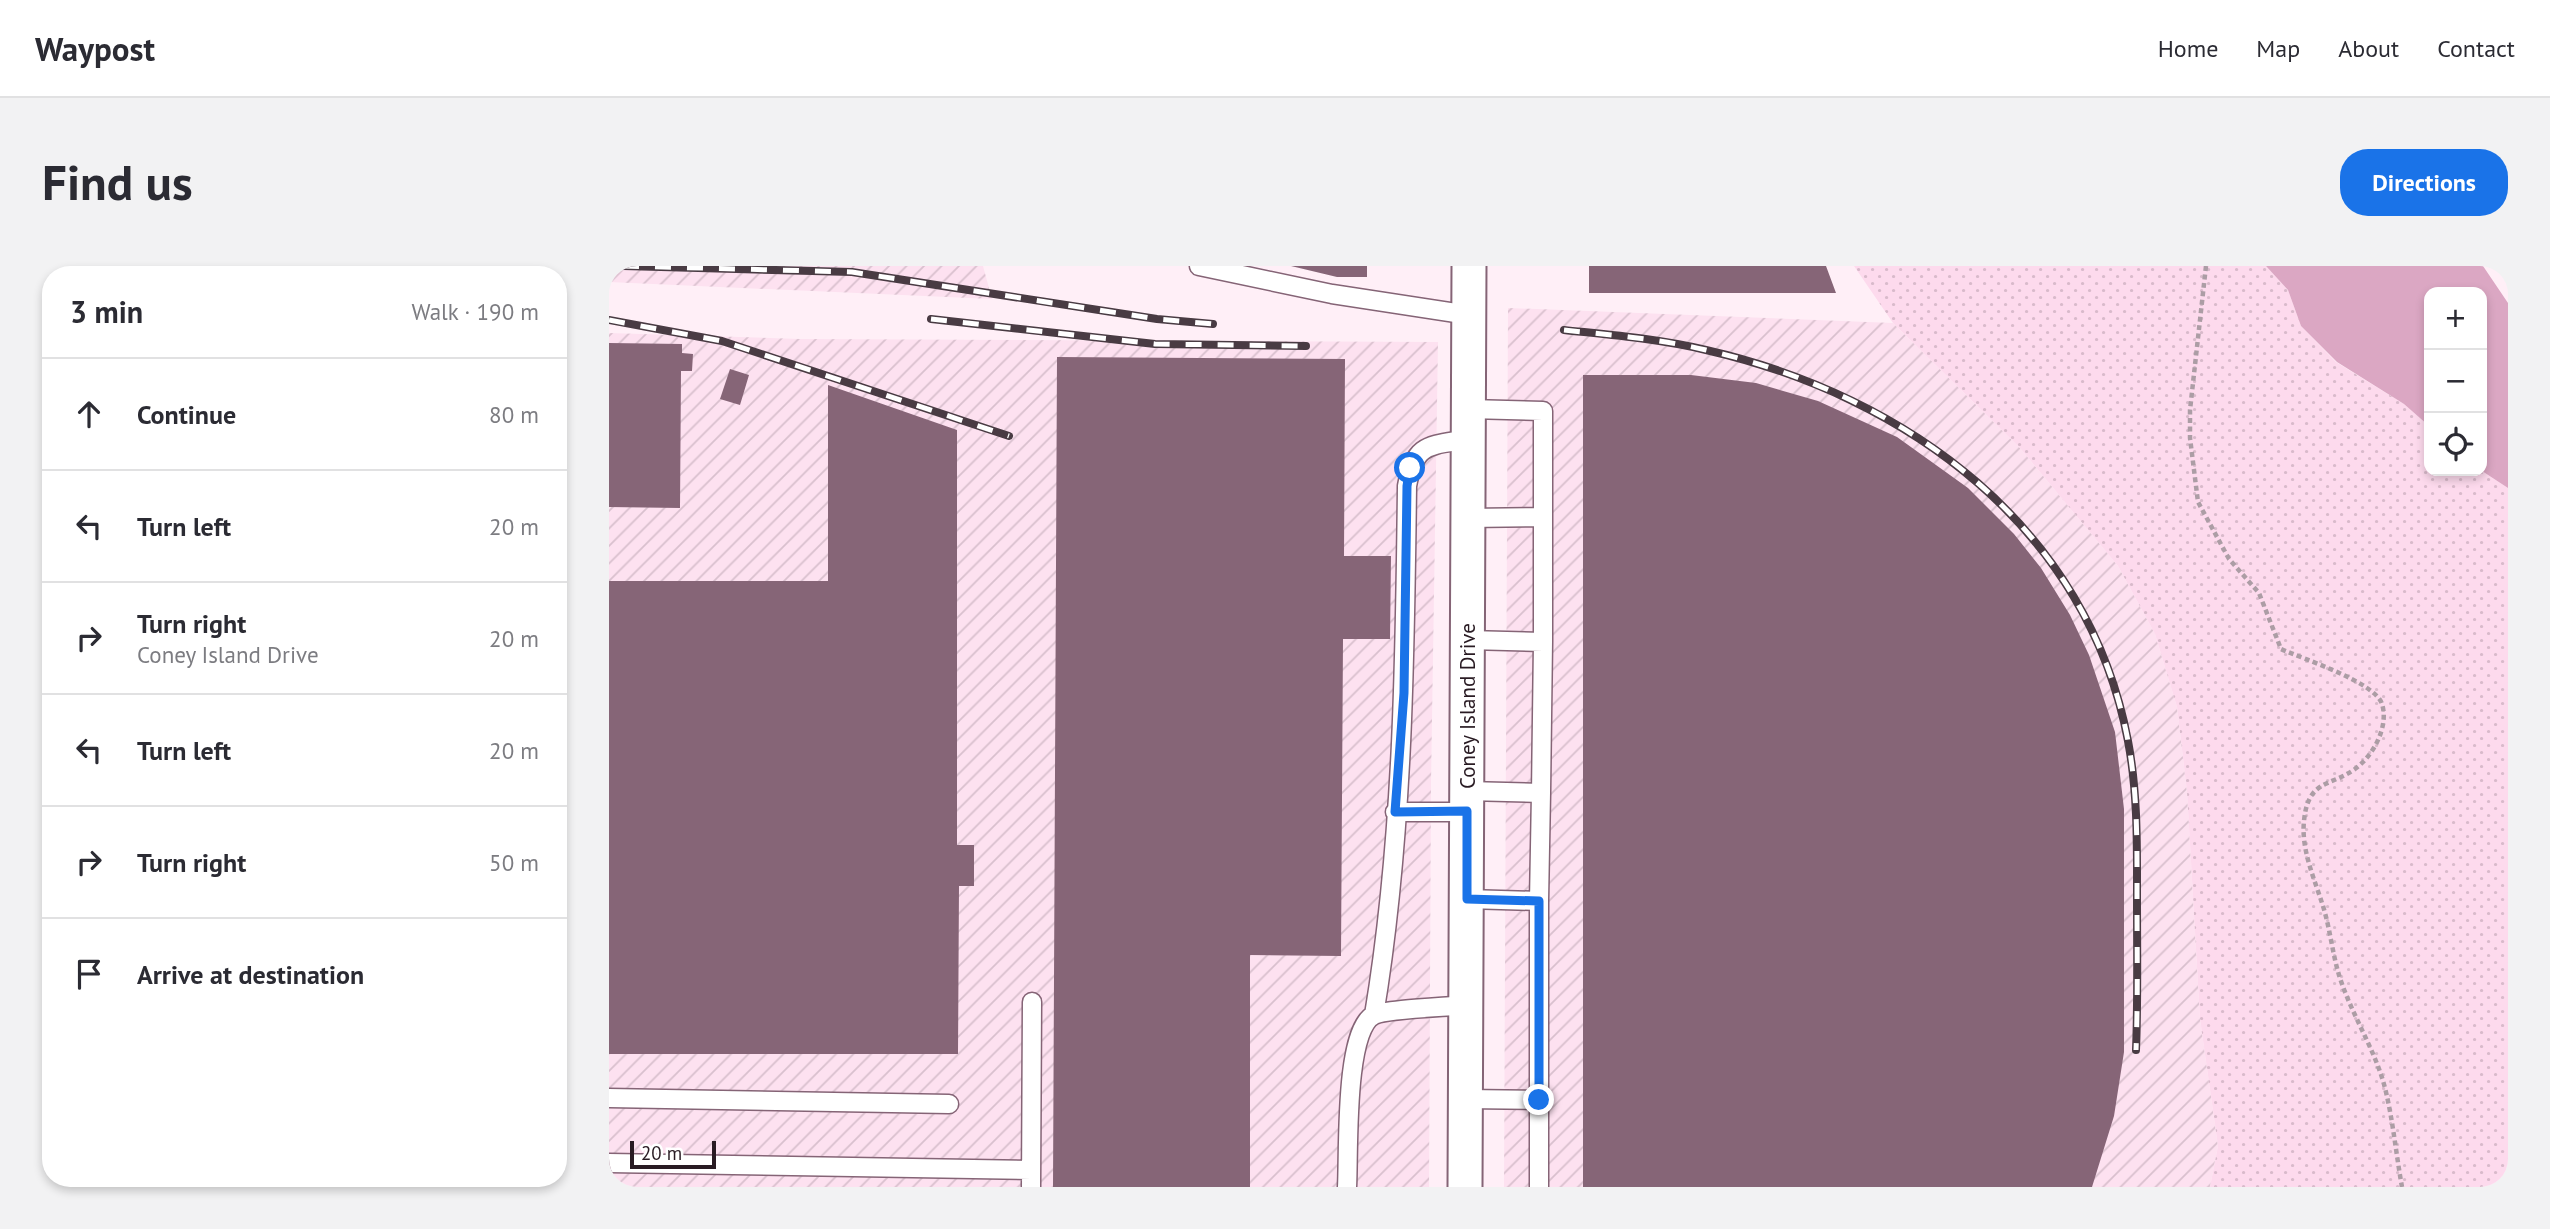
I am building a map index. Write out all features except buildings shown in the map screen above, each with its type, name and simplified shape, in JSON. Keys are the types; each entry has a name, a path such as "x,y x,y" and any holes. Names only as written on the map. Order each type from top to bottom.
{"street":[{"name":"Coney Island Drive","path":"1465,1187 1469,266"}],"lane":[{"path":"1199,266 1332,294 1469,315"},
{"path":"1374,1015 1383,959 1404,693 1407,486 1410,468 1415,455 1427,446 1469,424 1543,411 1539,1187"},
{"path":"1468,518 1543,517"},
{"path":"1468,640 1543,642"},
{"path":"1395,812 1541,793"},
{"path":"1467,899 1539,901"},
{"path":"609,1163 1031,1179 1032,1003"},
{"path":"1347,1187 1353,1054 1360,1027 1374,1015 1466,1005"},
{"path":"609,1098 949,1104"},
{"path":"1466,1099 1539,1100"}],"path":[{"path":"2206,266 2190,410 2191,449 2198,502 2229,559 2259,593 2281,649 2351,679 2369,689 2382,702 2384,724 2375,747 2355,769 2326,781 2310,796 2304,822 2307,853 2330,927 2339,975 2385,1087 2402,1187"}],"shaded area":[{"path":"609,266 983,266 992,299 609,282"},
{"path":"1854,266 2266,266 2288,290 2301,326 2336,362 2404,404 2424,422 2424,476 2487,474 2508,488 2508,1187 2210,1187 2218,1146 2200,1019 2187,792 2177,707 2155,634 2118,566 2020,448 1893,323"},
{"path":"2266,266 2483,266 2508,303 2508,488 2487,474 2487,287 2424,287 2424,422 2404,404 2337,362 2301,326 2288,290"},
{"path":"1508,308 1893,323 2020,448 2118,566 2155,634 2177,707 2187,792 2200,1019 2218,1146 2210,1187 1504,1187"},
{"path":"609,333 800,339 1438,342 1431,783 1429,1187 609,1187"}],"railway":[{"path":"623,266 852,272 1157,319 1213,324"},
{"path":"931,319 1155,344 1306,346"},
{"path":"609,320 722,341 1009,436"},
{"path":"1564,330 1653,340 1706,350 1780,371 1852,401 1918,438 1978,483 2030,536 2074,597 2107,665 2128,741 2134,781 2137,840 2136,1050"}],"route":[{"path":"1410,468 1407,486 1404,693 1395,812 1467,811 1467,899 1539,901 1539,1100"}]}
